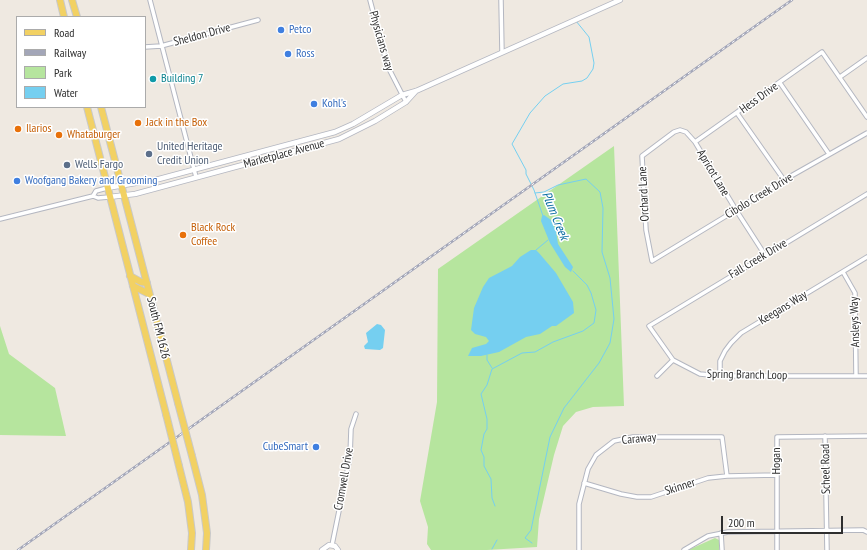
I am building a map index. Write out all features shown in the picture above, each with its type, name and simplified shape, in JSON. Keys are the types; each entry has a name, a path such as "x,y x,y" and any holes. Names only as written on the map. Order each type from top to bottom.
{"main road":[{"path":"60,0 64,16"},
{"path":"72,0 77,16"},
{"name":"South FM 1626","path":"87,108 188,502 192,533 191,550"},
{"name":"South FM 1626","path":"101,108 202,495 207,533 206,550"},
{"path":"130,276 140,282 147,283"},
{"path":"132,286 149,294"}],"street":[{"path":"150,0 196,177"},
{"name":"Physicians way","path":"370,0 387,65 406,102"},
{"path":"501,0 502,52"},
{"name":"Marketplace Avenue","path":"93,196 96,191 107,188 122,186 194,169 335,132 353,124 402,95 416,91 620,0"},
{"name":"Sheldon Drive","path":"146,47 162,46 258,20"},
{"name":"Hess Drive","path":"695,142 822,52 840,77"},
{"path":"867,58 840,77 867,117"},
{"path":"780,82 829,154"},
{"name":"Marketplace Avenue","path":"0,219 93,196 98,198 125,196 339,139 356,132 406,102 416,91"},
{"path":"737,113 784,180"},
{"name":"Orchard Lane","path":"652,261 646,230 642,156 674,132 680,130 686,132"},
{"name":"Apricot Lane","path":"686,132 695,142 765,255"},
{"name":"Cibolo Creek Drive","path":"652,261 784,180 867,133"},
{"name":"Fall Creek Drive","path":"649,326 867,194"},
{"name":"Keegans Way","path":"720,376 720,361 731,343 741,333 867,257"},
{"name":"Ansleys Way","path":"843,272 855,293 856,376"},
{"name":"Spring Branch Loop","path":"649,326 673,360 700,374 720,376 867,376"},
{"path":"657,376 673,360"},
{"name":"Cromwell Drive","path":"332,545 350,457 351,429 356,414"},
{"name":"Scheel Road","path":"825,436 827,550"},
{"name":"Hogan","path":"777,550 777,437 867,436"},
{"name":"Caraway","path":"579,550 579,504 588,469 596,455 604,447 614,441 633,437 722,437 727,476"},
{"name":"Skinner","path":"584,483 621,494 637,497 651,497 698,481 727,476 777,475"},
{"path":"684,550 708,536 721,533 866,530"},
{"path":"721,533 722,550"},
{"path":"322,550 326,546 332,545 338,550"}],"green space":[{"path":"614,146 624,406 593,407 576,412 563,426 554,455 539,519 537,547 487,550 431,550 427,544 428,527 420,501 437,402 438,269"},
{"path":"0,326 9,354 55,388 66,436 0,435"},
{"path":"715,538 719,540 719,550 688,550"}],"water":[{"path":"544,215 551,220 556,231 558,244 573,267 571,272 565,267 550,243 541,221 542,216"},
{"path":"531,250 536,250 556,273 573,302 574,313 556,326 552,326 540,334 526,337 499,352 481,356 468,356 472,348 486,344 489,341 486,337 475,334 471,330 474,308 483,287 489,278 512,266 520,257"},
{"path":"377,324 381,325 385,330 383,348 380,350 365,349 364,346 368,342 366,333"}],"waterway":[{"name":"Plum Creek","path":"543,216 534,190 526,174 526,170 512,144 530,113 545,96 563,84 582,81 587,78 593,69 594,63 589,37 576,21"},
{"path":"532,543 525,538 531,530 550,437 564,408 599,363 610,343 614,319 610,278 602,252 603,208 600,192 586,179 558,185 544,192 535,193"},
{"path":"536,250 548,240"},
{"name":"Plum Creek","path":"495,506 492,498 491,479 484,466 484,457 481,450 484,434 487,429 487,419 481,394 487,385 492,369 522,353 535,352 553,342 583,331 594,323 596,310 591,293 587,285 573,271"},
{"path":"487,355 487,360 492,368"},
{"name":"Plum Creek","path":"492,549 497,540"}],"railway":[{"path":"18,550 792,0"}],"place":[{"name":"Petco","path":"281,30"},
{"name":"Ross","path":"288,54"},
{"name":"Building 7","path":"153,79"},
{"name":"Kohl's","path":"314,104"},
{"name":"Jack in the Box","path":"138,123"},
{"name":"Ilarios","path":"18,129"},
{"name":"Whataburger","path":"59,135"},
{"name":"United Heritage Credit Union","path":"149,154"},
{"name":"Wells Fargo","path":"67,165"},
{"name":"Woofgang Bakery and Grooming","path":"17,181"},
{"name":"Black Rock Coffee","path":"183,235"},
{"name":"CubeSmart","path":"316,447"}]}
